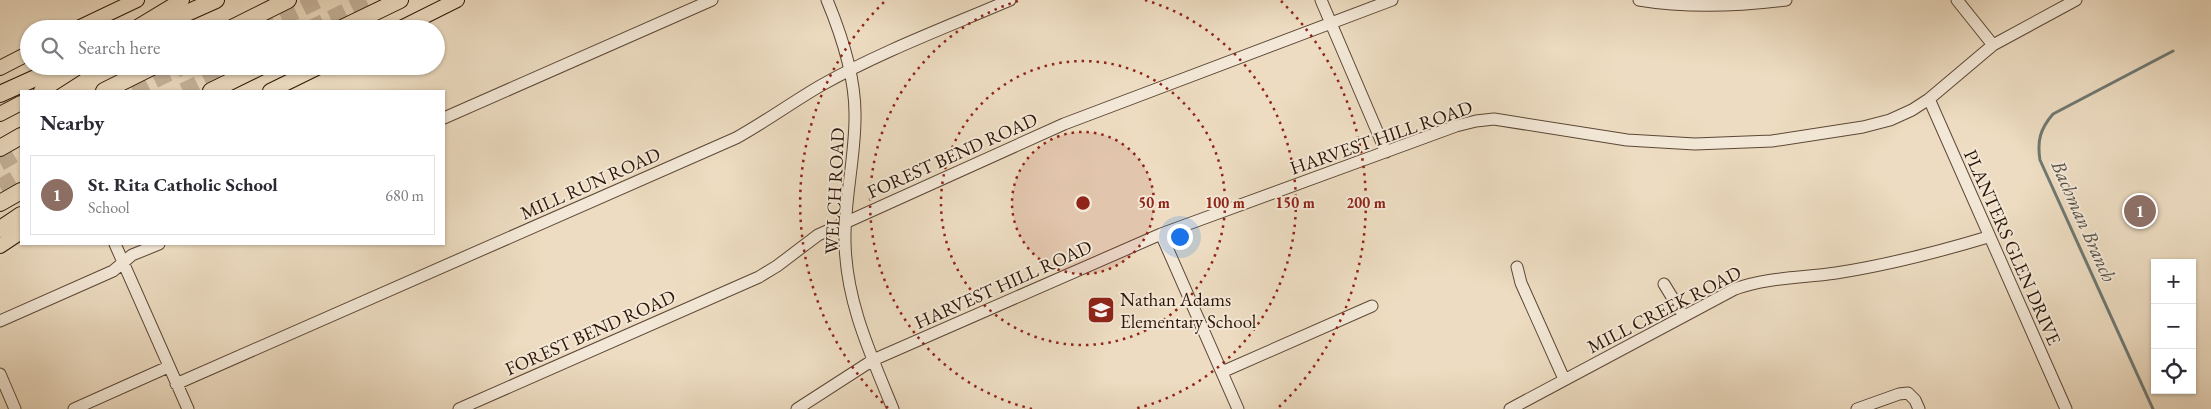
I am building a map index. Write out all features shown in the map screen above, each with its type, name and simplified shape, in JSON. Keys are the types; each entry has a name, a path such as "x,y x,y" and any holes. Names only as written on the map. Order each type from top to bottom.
{"highway":[{"path":"164,20 183,7 216,0"},
{"path":"248,20 288,0"},
{"path":"359,20 400,0"},
{"path":"0,94 35,85 49,75"},
{"path":"106,90 136,75"},
{"path":"214,90 244,75"},
{"path":"0,148 20,137"},
{"path":"0,204 20,192"},
{"path":"0,229 20,216"}],"main road":[{"path":"95,20 137,0"},
{"path":"417,20 458,0"},
{"path":"154,20 183,7"},
{"path":"0,68 20,58"},
{"path":"35,85 59,75"},
{"path":"272,90 303,75"},
{"path":"0,114 20,104"},
{"path":"0,246 20,233"}],"street":[{"path":"445,118 712,0"},
{"name":"WELCH ROAD","path":"827,0 850,71 856,116 845,242 851,295 873,360 894,409"},
{"name":"MILL RUN ROAD","path":"176,384 736,138 772,118 819,87 850,71 1010,0"},
{"path":"1321,0 1386,152"},
{"name":"FOREST BEND ROAD","path":"459,409 759,276 777,266 805,243 846,222 1106,107 1392,0"},
{"path":"1640,0 1707,4 1765,3 1786,0"},
{"path":"1957,0 1993,45"},
{"name":"HARVEST HILL ROAD","path":"797,409 873,360 1161,234 1456,126 1494,119 1627,140 1695,144 1772,141 1863,127 1890,120 1912,110 1929,99 1993,45 2076,0"},
{"name":"PLANTERS GLEN DRIVE","path":"1929,99 1988,237 2066,409"},
{"path":"1161,234 1238,409"},
{"name":"MILL CREEK ROAD","path":"1510,409 1683,316 1735,289 1751,283 1836,273 1893,262 1938,252 1988,237"},
{"path":"115,245 188,409"},
{"path":"0,321 113,271 132,255 157,245"},
{"path":"1518,267 1522,283 1564,379"},
{"path":"1664,284 1683,316"},
{"path":"1222,372 1372,306"},
{"path":"74,409 168,367"},
{"path":"0,374 16,409"},
{"path":"1857,409 1893,396 1908,393 1915,400 1918,409"}],"waterway":[{"name":"Bachman Branch","path":"2153,409 2040,160 2039,147 2042,130 2053,114 2173,51"}],"tunnel":[{"path":"278,20 319,0"},
{"path":"327,20 368,0"},
{"path":"135,90 166,75"},
{"path":"185,90 216,75"},
{"path":"0,163 20,152"},
{"path":"0,187 20,176"}],"place":[{"name":"St. Rita Catholic School","path":"2140,211"},
{"name":"Nathan Adams Elementary School","path":"1101,310"}]}
